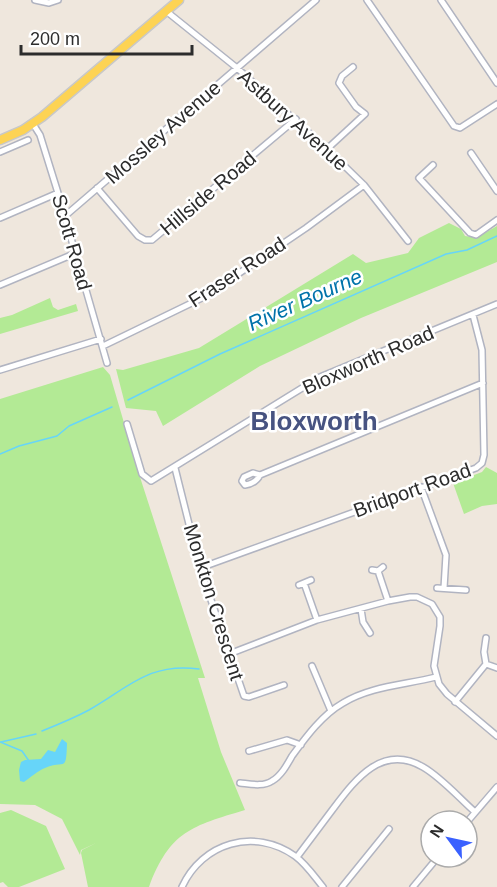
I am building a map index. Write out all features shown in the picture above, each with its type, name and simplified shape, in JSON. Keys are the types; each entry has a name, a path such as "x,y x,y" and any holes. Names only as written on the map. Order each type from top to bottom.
{"main road":[{"path":"0,140 33,124 179,0"}],"street":[{"path":"35,0 49,3 58,0"},
{"name":"Mossley Avenue","path":"65,216 316,0"},
{"path":"367,0 454,126 460,128 497,104"},
{"path":"441,0 497,83"},
{"name":"Astbury Avenue","path":"166,11 296,119 364,185 408,241"},
{"path":"327,149 365,114 356,107 339,80 353,67"},
{"name":"Hillside Road","path":"97,189 138,236 145,240 152,240 296,119"},
{"name":"Scott Road","path":"33,124 40,135 58,193 107,363"},
{"path":"0,152 28,140"},
{"path":"471,153 497,191"},
{"path":"433,165 419,178 470,233 476,235 497,220"},
{"name":"Fraser Road","path":"103,346 204,297 306,228 364,185"},
{"path":"0,218 58,193"},
{"path":"0,285 76,253"},
{"name":"Bloxworth Road","path":"127,424 142,474 152,481 320,377 497,304"},
{"name":"Bridport Road","path":"200,568 476,468 482,463 484,455 482,350 473,315"},
{"path":"0,370 101,339"},
{"path":"260,475 483,383"},
{"name":"Monkton Crescent","path":"175,468 200,568 244,696 249,697 284,685"},
{"path":"421,487 446,555 440,588 466,590"},
{"path":"378,569 388,601"},
{"path":"310,580 301,584 317,620"},
{"path":"229,654 317,620 388,601 414,597 427,601 440,616 434,666 436,677 444,691 497,735"},
{"path":"361,609 363,622 370,633"},
{"path":"456,702 486,664 484,652 486,638"},
{"path":"486,664 497,668"},
{"path":"312,666 330,711"},
{"path":"240,783 271,782 330,711 365,693 436,677"},
{"path":"249,751 287,740 301,745"},
{"path":"297,857 350,787 365,772 388,760 413,762 424,768 472,809"},
{"path":"478,809 497,787"},
{"path":"342,887 389,829"},
{"path":"182,887 198,862 212,851 228,843 240,841 275,845 297,857 322,887"},
{"path":"413,887 428,869"}],"green space":[{"path":"449,223 461,229 465,236 470,237 497,226 497,262 361,318 260,366 163,426 156,411 126,408 116,369 123,370 199,348 353,254 366,263 408,253 419,238"},
{"path":"50,298 53,307 58,310 76,304 78,311 0,334 0,318"},
{"path":"103,367 110,375 139,474 205,678 198,678 221,752 245,810 197,827 175,842 165,854 149,887 88,887 81,853 82,850 96,843 81,850 80,855 62,819 35,805 0,804 0,399"},
{"path":"486,467 497,473 497,504 482,506 464,514 453,483 482,472"},
{"path":"11,810 46,826 65,869 19,887 8,887 3,882 0,883 0,813"}],"water":[{"path":"62,739 67,743 66,759 63,764 42,769 24,782 20,781 21,762 41,759 48,750 55,752"}],"waterway":[{"name":"River Bourne","path":"128,400 220,354 446,254 467,250 497,236"},
{"name":"River Bourne","path":"0,454 19,446 57,436 69,426 112,407"},
{"path":"42,731 89,710 153,673 166,669 199,669"},
{"path":"1,742 36,734"},
{"path":"0,742 22,751 29,761"}],"district":[{"name":"Bloxworth","path":"314,421"}]}
